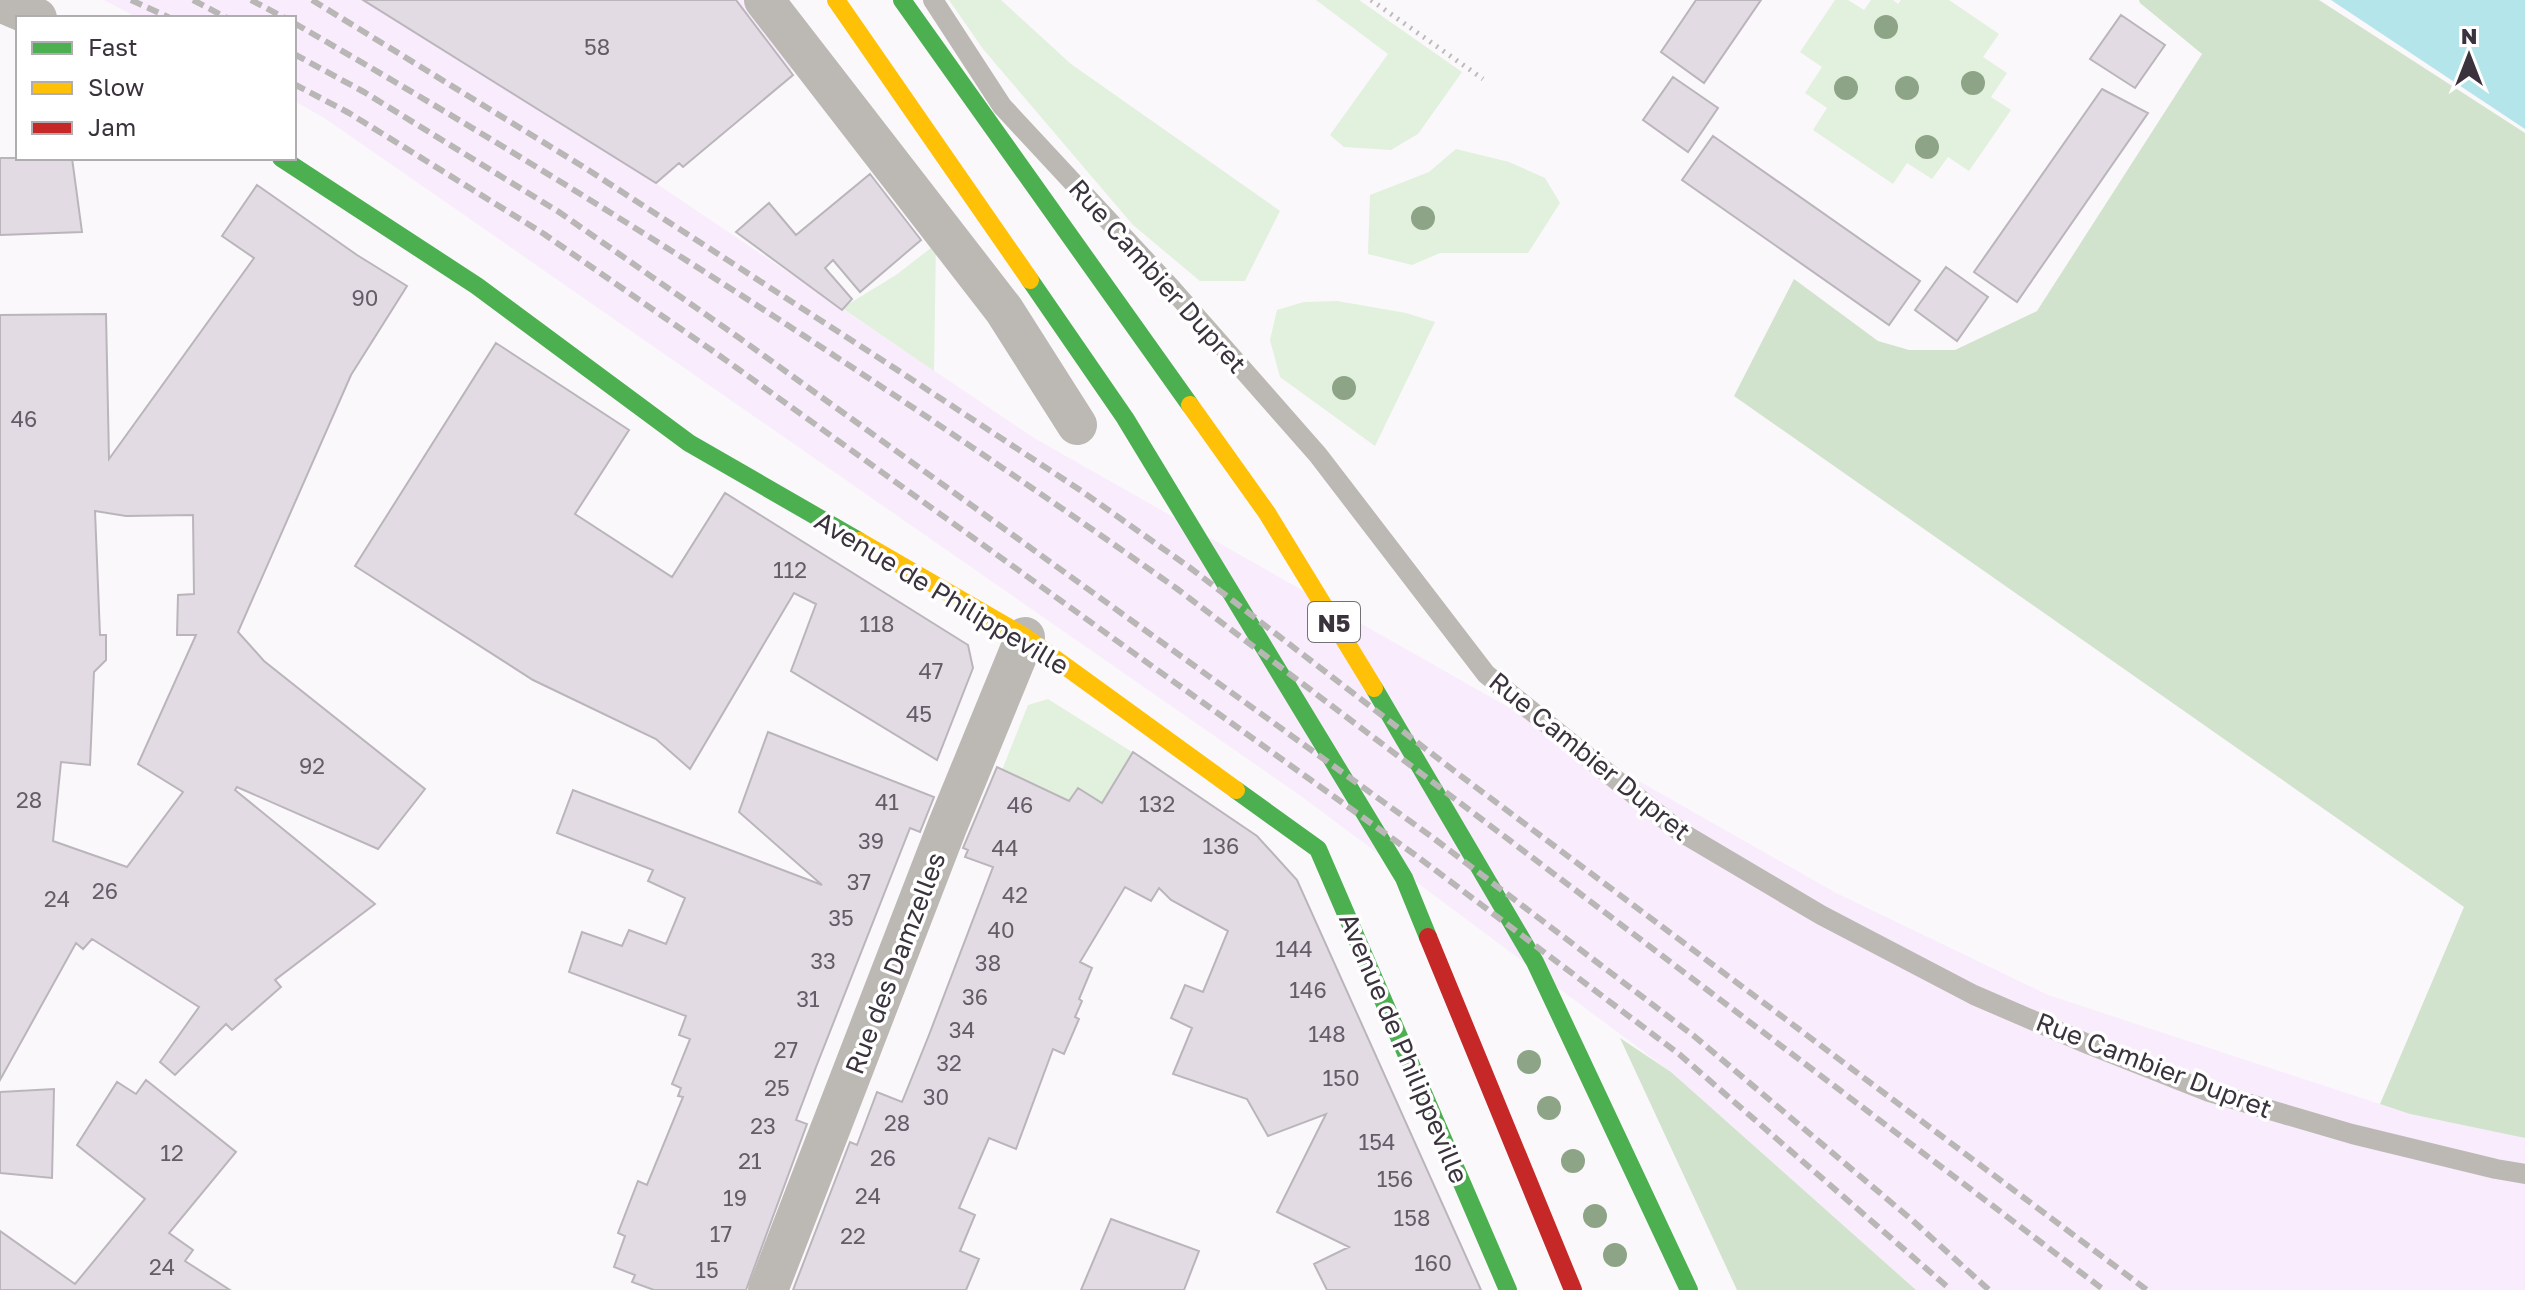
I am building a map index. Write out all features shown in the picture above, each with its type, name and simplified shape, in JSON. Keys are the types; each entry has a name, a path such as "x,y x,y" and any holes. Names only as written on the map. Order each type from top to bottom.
{"main road":[{"path":"836,0 1125,418 1404,878 1573,1290"},
{"name":"N5","path":"902,0 1267,513 1397,725 1535,962 1689,1290"},
{"name":"Avenue de Philippeville","path":"284,160 477,286 689,443 1025,637 1318,849 1508,1290"}],"street":[{"path":"764,0 1004,310 1077,425"},
{"path":"0,2 32,16"},
{"name":"Rue des Damzelles","path":"768,1290 947,827 1025,637"}],"lane":[{"name":"Rue Cambier Dupret","path":"933,0 1002,106 1172,289 1318,455 1486,674 1679,831 1835,923 1974,995 2090,1045 2209,1092 2352,1134 2525,1174"}],"path":[{"path":"1371,0 1483,79"}],"shaded area":[{"path":"104,0 784,0 817,48 657,184 1034,438 1836,893 2048,995 2410,1114 2525,1138 2525,1290 1916,1290 1671,1072 1301,796 323,117 296,102 296,16 134,16"}],"green space":[{"path":"949,0 1001,0 1071,64 1280,211 1245,281 1200,281 1133,225 983,49"},
{"path":"1316,0 1359,0 1462,72 1418,134 1391,150 1344,147 1330,135 1388,54"},
{"path":"1835,0 1848,0 1864,10 1871,0 1893,0 1898,4 1901,0 1949,0 1999,34 1983,57 2007,73 1991,97 2011,110 1969,171 1948,157 1932,179 1907,163 1893,184 1813,130 1827,108 1805,93 1822,67 1800,52"},
{"path":"2139,0 2319,0 2525,133 2525,1138 2410,1114 2380,1104 2464,907 1734,396 1794,279 1878,341 1909,350 1955,350 2037,311 2202,54"},
{"path":"1456,149 1509,162 1545,178 1560,203 1528,253 1440,253 1412,265 1368,254 1370,195 1429,172"},
{"path":"936,244 934,371 842,308 896,275"},
{"path":"1337,301 1406,313 1435,322 1375,446 1280,377 1270,340 1277,310 1304,302"},
{"path":"1048,699 1132,752 1103,803 1071,802 1002,770 1028,705"},
{"path":"1620,1038 1671,1072 1916,1290 1737,1290"}],"water":[{"path":"2331,0 2525,0 2525,129"}],"building":[{"path":"363,0 736,0 793,75 683,167 679,163 656,183"},
{"path":"1696,0 1761,0 1704,83 1661,52"},
{"path":"2121,15 2165,45 2135,88 2090,59"},
{"path":"1673,77 1718,108 1688,152 1643,120"},
{"path":"2102,89 2148,113 2017,302 1974,272"},
{"path":"1713,136 1920,281 1889,325 1682,180"},
{"path":"0,158 72,160 82,232 0,235"},
{"path":"870,174 921,240 860,292 833,260 825,268 852,299 842,310 736,232 769,203 796,235"},
{"path":"257,185 407,286 351,375 238,632 264,661 425,789 378,849 237,787 235,790 375,904 275,980 281,987 232,1030 226,1024 175,1075 160,1062 199,1007 92,939 83,949 76,943 0,1080 0,315 106,314 109,459 254,258 222,236","holes":["95,511 126,516 193,515 194,594 178,595 177,635 196,635 138,764 183,792 127,867 53,841 61,762 90,765 94,672 106,660 106,635 100,635"]},
{"path":"1946,267 1988,297 1957,341 1915,310"},
{"path":"496,343 629,430 575,514 672,577 725,493 968,645 973,668 937,760 791,671 816,604 794,593 690,769 656,739 533,680 355,566"},
{"path":"768,732 934,797 920,832 910,828 816,1067 796,1120 807,1124 746,1290 654,1290 632,1282 635,1275 614,1267 625,1236 618,1233 638,1181 647,1185 683,1097 678,1096 681,1088 672,1084 690,1039 679,1035 686,1016 569,972 582,932 622,946 629,930 666,944 685,898 648,881 653,870 557,833 573,790 822,885 739,812"},
{"path":"1133,752 1257,836 1297,880 1481,1290 1327,1290 1314,1264 1349,1247 1277,1212 1326,1114 1268,1136 1247,1099 1173,1074 1192,1028 1171,1018 1185,985 1203,992 1228,931 1171,900 1159,888 1151,901 1125,887 1080,962 1092,968 1079,999 1082,1001 1075,1017 1079,1019 1064,1054 1053,1049 1016,1149 989,1138 959,1208 975,1215 960,1251 979,1259 966,1290 793,1290 850,1142 857,1145 877,1092 902,1102 929,1035 993,867 965,857 968,850 963,848 997,767 1069,801 1078,788 1102,803"},
{"path":"146,1080 236,1152 169,1233 193,1250 185,1261 230,1290 0,1290 0,1231 75,1284 145,1199 77,1145 117,1082 136,1094"},
{"path":"54,1089 52,1178 0,1173 0,1092"},
{"path":"1111,1219 1199,1251 1184,1290 1081,1290"}],"railway":[{"path":"131,0 166,16"},
{"path":"193,0 223,16"},
{"path":"251,0 281,16"},
{"path":"312,0 582,166 1080,490 1189,567 1457,773 2147,1290"},
{"path":"296,24 631,225 1069,513 1176,588 2104,1290"},
{"path":"296,55 364,92 559,212 738,337 1432,837 1694,1036 1912,1220 1989,1290"},
{"path":"296,85 349,113 544,234 720,356 1418,857 1679,1054 1951,1290"}],"traffic: fast":[{"path":"902,0 1190,405"},
{"path":"284,160 477,286 689,443 859,541"},
{"path":"1030,280 1125,418 1404,878 1428,937"},
{"path":"1374,688 1535,962 1689,1290"},
{"path":"1236,790 1318,849 1508,1290"}],"traffic: slow":[{"path":"836,0 1030,280"},
{"path":"1190,405 1267,513 1374,688"},
{"path":"859,541 1025,637 1236,790"}],"traffic: jam":[{"path":"1428,937 1573,1290"}]}
